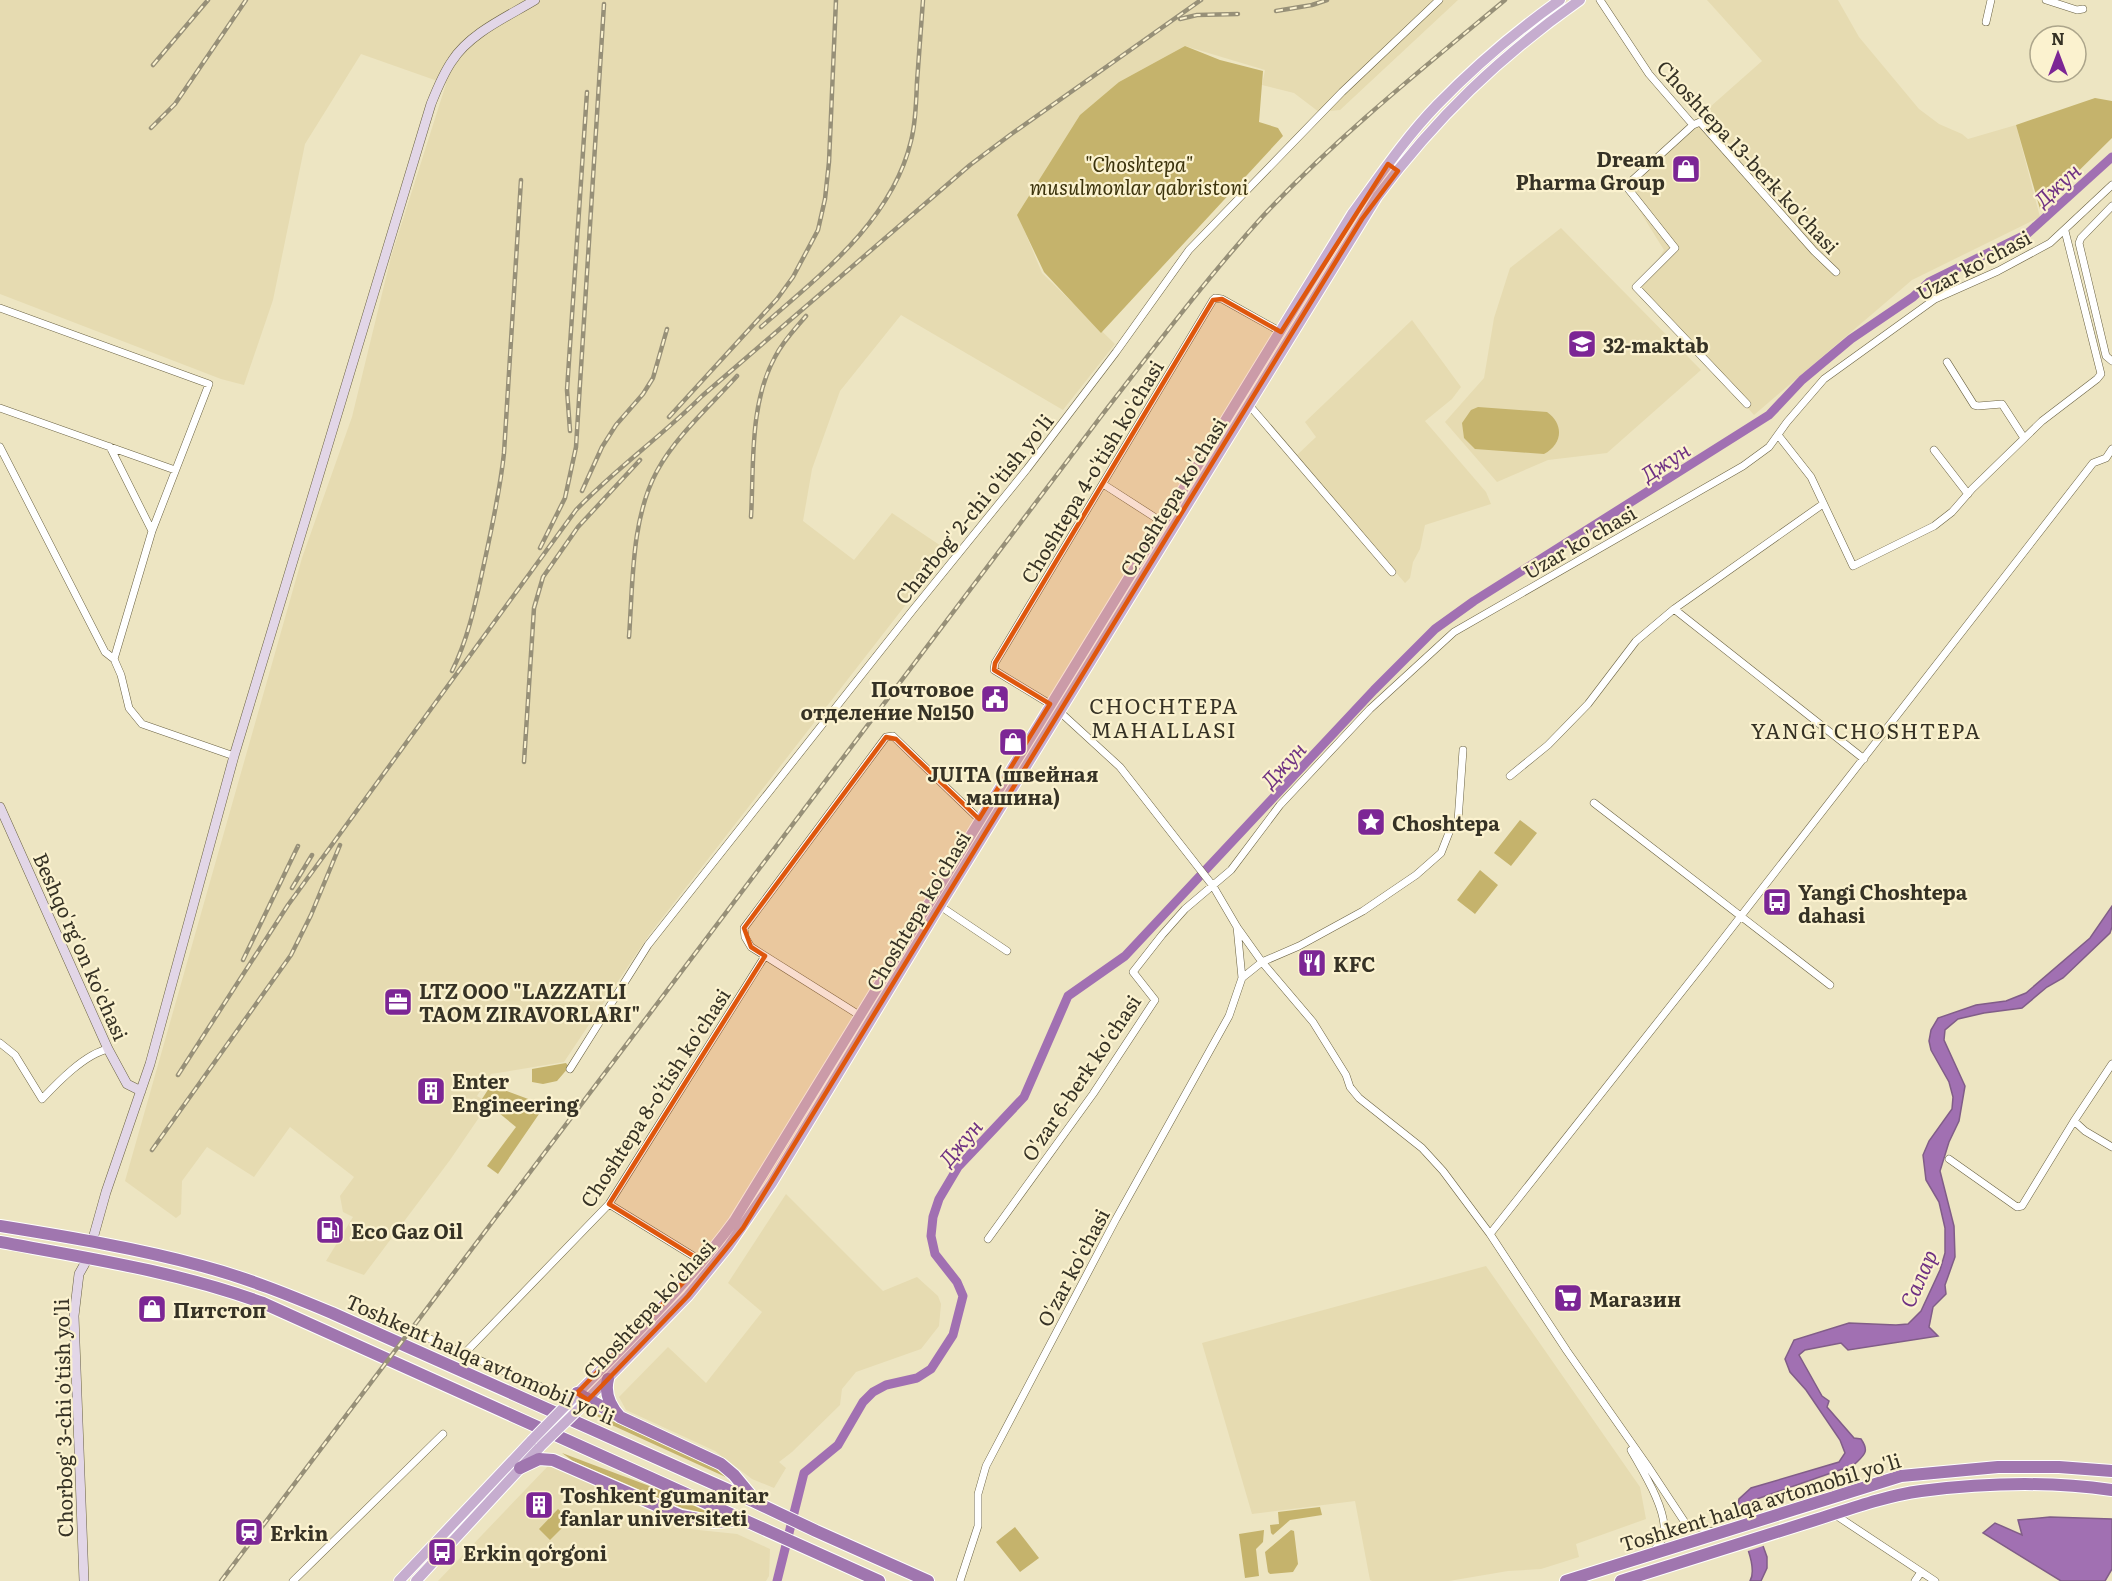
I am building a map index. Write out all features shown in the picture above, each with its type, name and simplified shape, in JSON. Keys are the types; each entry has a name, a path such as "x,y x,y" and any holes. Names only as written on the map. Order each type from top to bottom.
{"highway":[{"name":"Toshkent halqa avtomobil yo'li","path":"0,1226 92,1242 201,1266 285,1294 928,1581"},
{"name":"Toshkent halqa avtomobil yo'li","path":"0,1242 88,1258 206,1284 263,1303 879,1581"},
{"path":"88,1258 92,1242"},
{"path":"608,1379 608,1397 620,1417"},
{"path":"580,1399 721,1464 734,1475 755,1502"},
{"path":"520,1468 539,1459 553,1460 681,1516 714,1522 747,1520"},
{"name":"Toshkent halqa avtomobil yo'li","path":"1566,1581 1886,1480 1919,1474 1998,1467 2059,1467 2112,1471"},
{"path":"1886,1480 1889,1498"},
{"name":"Toshkent halqa avtomobil yo'li","path":"1621,1581 1834,1514 1922,1491 2016,1484 2112,1490"}],"main road":[{"name":"Choshtepa ko'chasi","path":"399,1581 580,1399 703,1262 734,1221 1352,214 1388,164 1436,106 1508,40 1560,0"},
{"name":"Choshtepa ko'chasi","path":"580,1399 608,1379 688,1296 728,1248 772,1183 1362,219 1398,171 1449,110 1519,46 1580,0"},
{"path":"1388,164 1398,171"},
{"path":"1116,598 1126,603"},
{"path":"813,1091 824,1097"},
{"name":"Choshtepa ko'chasi","path":"416,1581 520,1468 537,1443"}],"street":[{"path":"92,1242 106,1191 141,1091 234,756 402,197 437,89 462,48 489,28 535,0"},
{"name":"Charbog' 2-chi o'tish yo'li","path":"570,1069 648,945 1027,469 1116,352 1189,250 1342,92 1439,0"},
{"name":"Choshtepa 13-berk ko'chasi","path":"1600,0 1649,74 1693,125 1700,122 1814,251 1836,272"},
{"path":"1986,22 1991,0"},
{"path":"2046,0 2077,10 2083,9"},
{"path":"1693,125 1626,186 1675,248 1636,287 1746,404"},
{"name":"Uzar ko'chasi","path":"1211,883 1231,870 1280,805 1370,709 1454,632 1743,466 1769,447 1786,422 1824,379 1935,300 1998,271 2050,243 2112,185"},
{"path":"2112,206 2081,238 2079,243 2106,356 2112,361"},
{"path":"1778,435 1811,477 1853,566 1934,526 1952,513 1968,494 2042,421 2101,374 2065,231"},
{"name":"Choshtepa 4-o'tish ko'chasi","path":"1050,704 998,673 993,666 1215,298 1222,299 1281,332"},
{"path":"0,308 208,384 152,531 114,659"},
{"path":"1947,362 1974,405 2002,404 2024,438"},
{"path":"1249,405 1392,572"},
{"path":"0,408 175,470"},
{"path":"0,447 105,652 114,659 121,675 129,708 142,724 234,756"},
{"path":"110,447 152,531"},
{"path":"1490,1234 1542,1171 2093,463 2106,458 2112,449"},
{"path":"1934,450 1968,494"},
{"path":"1103,484 1162,522"},
{"path":"1510,776 1548,745 1588,704 1636,641 1674,609 1823,504"},
{"path":"1674,609 1864,759"},
{"path":"1060,712 1120,767 1192,858 1211,883 1237,927 1313,1022 1346,1075 1350,1087 1359,1098 1433,1159 1490,1234 1611,1417 1653,1489 1664,1524 1664,1535 1652,1553"},
{"path":"859,1015 751,947 745,937 744,928 886,737 893,736 979,819"},
{"path":"1242,978 1263,962 1299,946 1363,911 1416,875 1442,853 1452,825 1458,821 1462,750"},
{"path":"1594,803 1830,986"},
{"name":"Beshqo'rg'on ko'chasi","path":"0,807 108,1049 127,1084 141,1091"},
{"name":"O'zar 6-berk ko'chasi","path":"988,1239 1093,1094 1155,1000 1133,972 1162,935 1211,883"},
{"path":"940,906 1007,951"},
{"path":"1237,927 1242,978"},
{"name":"Choshtepa 8-o'tish ko'chasi","path":"464,1354 609,1204 765,956"},
{"name":"O'zar ko'chasi","path":"960,1581 978,1526 978,1494 986,1466 1116,1219 1228,1016 1242,978"},
{"path":"0,1043 15,1055 42,1099 90,1056 108,1049"},
{"path":"1949,1159 2017,1207 2022,1206 2112,1064"},
{"path":"2074,1121 2085,1131 2112,1147"},
{"path":"609,1204 703,1262"},
{"name":"Chorbog' 3-chi o'tish yo'li","path":"84,1581 74,1316 78,1274 88,1258"},
{"path":"414,1332 553,1392"},
{"path":"1611,1417 1647,1465 1686,1524 1692,1528 1719,1533"},
{"path":"293,1581 443,1434"},
{"path":"1834,1514 1935,1581"},
{"path":"1915,1581 1921,1572"}],"highlighted area":[{"path":"1388,164 1398,171 1362,219 743,1228 688,1296 588,1400 577,1393 703,1262 609,1204 765,956 751,947 744,928 886,737 896,739 979,819 1050,704 994,670 995,663 1213,300 1222,299 1281,332"}],"shaded area":[{"path":"0,0 1458,0 1340,110 1319,112 1294,93 1262,85 1265,70 1185,46 1119,82 1018,215 1042,273 1115,344 1063,410 901,315 840,391 812,469 803,521 854,560 892,513 950,552 911,598 649,935 564,1062 491,1074 477,1096 489,1103 450,1160 364,1275 326,1261 353,1217 343,1212 340,1196 354,1177 290,1127 254,1177 207,1147 182,1181 181,1214 176,1218 125,1181 302,558 352,417 391,257 446,84 361,54 305,144 273,300 244,385 221,379 0,294"},
{"path":"1707,0 1838,0 1859,37 1919,109 1939,124 1968,139 2016,125 2040,217 1912,280 1754,415 1640,288 1664,250 1623,184 1762,61"},
{"name":"32-maktab","path":"1561,228 1701,370 1607,453 1548,460 1497,482 1445,422 1484,378 1494,318 1510,268"},
{"path":"1412,320 1461,387 1452,399 1425,421 1486,492 1491,504 1425,525 1410,578 1405,583 1297,455 1316,437 1305,422"},
{"name":"Салар","path":"2112,906 2110,933 2063,978 2047,987 2022,1008 1958,1019 1945,1030 1944,1040 1965,1086 1959,1121 1949,1142 1940,1171 1954,1226 1955,1257 1945,1285 1946,1294 1933,1307 1929,1327 1938,1336 1848,1350 1841,1343 1805,1350 1799,1355 1822,1396 1829,1401 1827,1407 1854,1438 1861,1439 1865,1450 1863,1456 1854,1465 1751,1501 1749,1507 1767,1557 1767,1568 1761,1581 1750,1581 1752,1567 1737,1514 1739,1499 1751,1488 1839,1462 1845,1453 1840,1440 1806,1390 1790,1372 1785,1359 1794,1340 1849,1323 1908,1324 1921,1311 1940,1270 1945,1253 1945,1228 1939,1202 1926,1180 1923,1155 1929,1141 1952,1109 1953,1097 1949,1082 1931,1050 1929,1041 1931,1030 1938,1018 1976,1005 2006,1001 2026,993 2090,938"},
{"path":"786,1194 883,1291 917,1277 938,1296 941,1304 939,1326 921,1349 856,1372 842,1389 840,1405 779,1462 786,1468 774,1488 752,1479 715,1451 626,1410 619,1397 668,1347 706,1383 762,1312 728,1283"},
{"path":"1486,1266 1640,1487 1646,1519 1576,1544 1579,1557 1541,1569 1508,1571 1449,1581 1372,1581 1355,1501 1252,1514 1202,1343"},
{"path":"549,1465 689,1529 737,1534 770,1549 769,1576 766,1581 438,1581"},
{"path":"2050,1517 2112,1519 2112,1569 2105,1581 2061,1581 1983,1533 1995,1523 2022,1535 2018,1520"}],"green space":[{"name":"\"Choshtepa\" musulmonlar qabristoni","path":"1185,46 1220,60 1263,71 1259,122 1278,128 1283,136 1101,333 1044,272 1017,215 1080,115 1119,82"},
{"path":"2095,98 2112,101 2112,138 2040,209 2016,125"},
{"path":"1478,407 1547,412 1559,428 1558,439 1555,445 1544,454 1475,449 1464,438 1462,423 1471,410"},
{"path":"1520,820 1537,833 1511,866 1494,853"},
{"path":"1480,870 1498,885 1475,914 1457,900"},
{"path":"566,1063 569,1067 557,1081 543,1084 532,1082 532,1069"},
{"path":"491,1085 539,1103 539,1114 498,1174 487,1166 516,1127 482,1099"},
{"path":"593,1412 718,1469 730,1479 603,1421"},
{"path":"562,1453 660,1490 714,1515 682,1508 573,1461"},
{"path":"1320,1507 1322,1515 1290,1520 1273,1535 1271,1533 1270,1525 1279,1524 1278,1512"},
{"path":"558,1509 570,1520 550,1540 539,1529"},
{"path":"1015,1527 1039,1558 1020,1572 996,1542"},
{"path":"1264,1530 1263,1542 1256,1549 1259,1576 1245,1578 1239,1534"},
{"path":"1291,1530 1294,1531 1298,1564 1293,1572 1270,1574 1265,1552"}],"pier":[{"path":"1752,1508 1766,1545 1745,1552 1734,1514"}],"waterway":[{"name":"Джун","path":"777,1581 804,1473 838,1445 863,1402 873,1392 886,1385 917,1378 931,1369 953,1335 963,1296 957,1282 935,1254 931,1236 933,1217 939,1199 958,1167 1024,1097 1068,996 1125,956 1374,690 1435,629 1474,601 1769,415 1802,380 1851,339 1913,297 1929,282 2027,234 2112,157"}],"railway":[{"path":"153,65 208,0"},
{"path":"151,128 175,104 246,0"},
{"path":"669,417 777,299 793,277 818,230 825,199 829,162 836,0"},
{"path":"761,327 851,245 888,197 901,170 914,127 923,0"},
{"path":"178,1075 288,905 576,510 702,396 970,165 1201,0"},
{"path":"1276,11 1327,0"},
{"path":"221,1581 1102,415 1201,289 1263,216 1320,159 1381,104 1505,0"},
{"path":"540,548 565,498 576,447 604,4"},
{"path":"1180,19 1197,15 1238,14"},
{"path":"570,431 567,390 587,92"},
{"path":"452,671 463,645 475,605 493,523 504,453 521,180"},
{"path":"751,517 754,436 761,395 778,351 806,316"},
{"path":"582,491 602,447 616,425 643,394 653,378 667,329"},
{"path":"629,637 635,552 648,490 657,471 674,446 737,376"},
{"path":"524,762 534,608 543,577 578,527 640,460"},
{"path":"152,1150 291,955 311,915 340,845"},
{"path":"243,960 298,846"},
{"path":"292,888 312,855"}],"place":[{"name":"Dream Pharma Group","path":"1686,169"},
{"name":"32-maktab","path":"1582,344"},
{"name":"Почтовое отделение №150","path":"995,699"},
{"name":"JUITA (швейная машина)","path":"1013,742"},
{"name":"Choshtepa","path":"1371,822"},
{"name":"Yangi Choshtepa dahasi","path":"1777,902"},
{"name":"KFC","path":"1312,963"},
{"name":"LTZ OOO \"LAZZATLI TAOM ZIRAVORLARI\"","path":"398,1002"},
{"name":"Enter Engineering","path":"431,1091"},
{"name":"Eco Gaz Oil","path":"330,1230"},
{"name":"Магазин","path":"1568,1298"},
{"name":"Питстоп","path":"152,1309"},
{"name":"Toshkent gumanitar fanlar universiteti","path":"539,1505"},
{"name":"Erkin","path":"249,1532"},
{"name":"Erkin qoʻrgʻoni","path":"442,1552"}],"district":[{"name":"CHOCHTEPA MAHALLASI","path":"1164,716"},
{"name":"YANGI CHOSHTEPA","path":"1866,729"}]}
